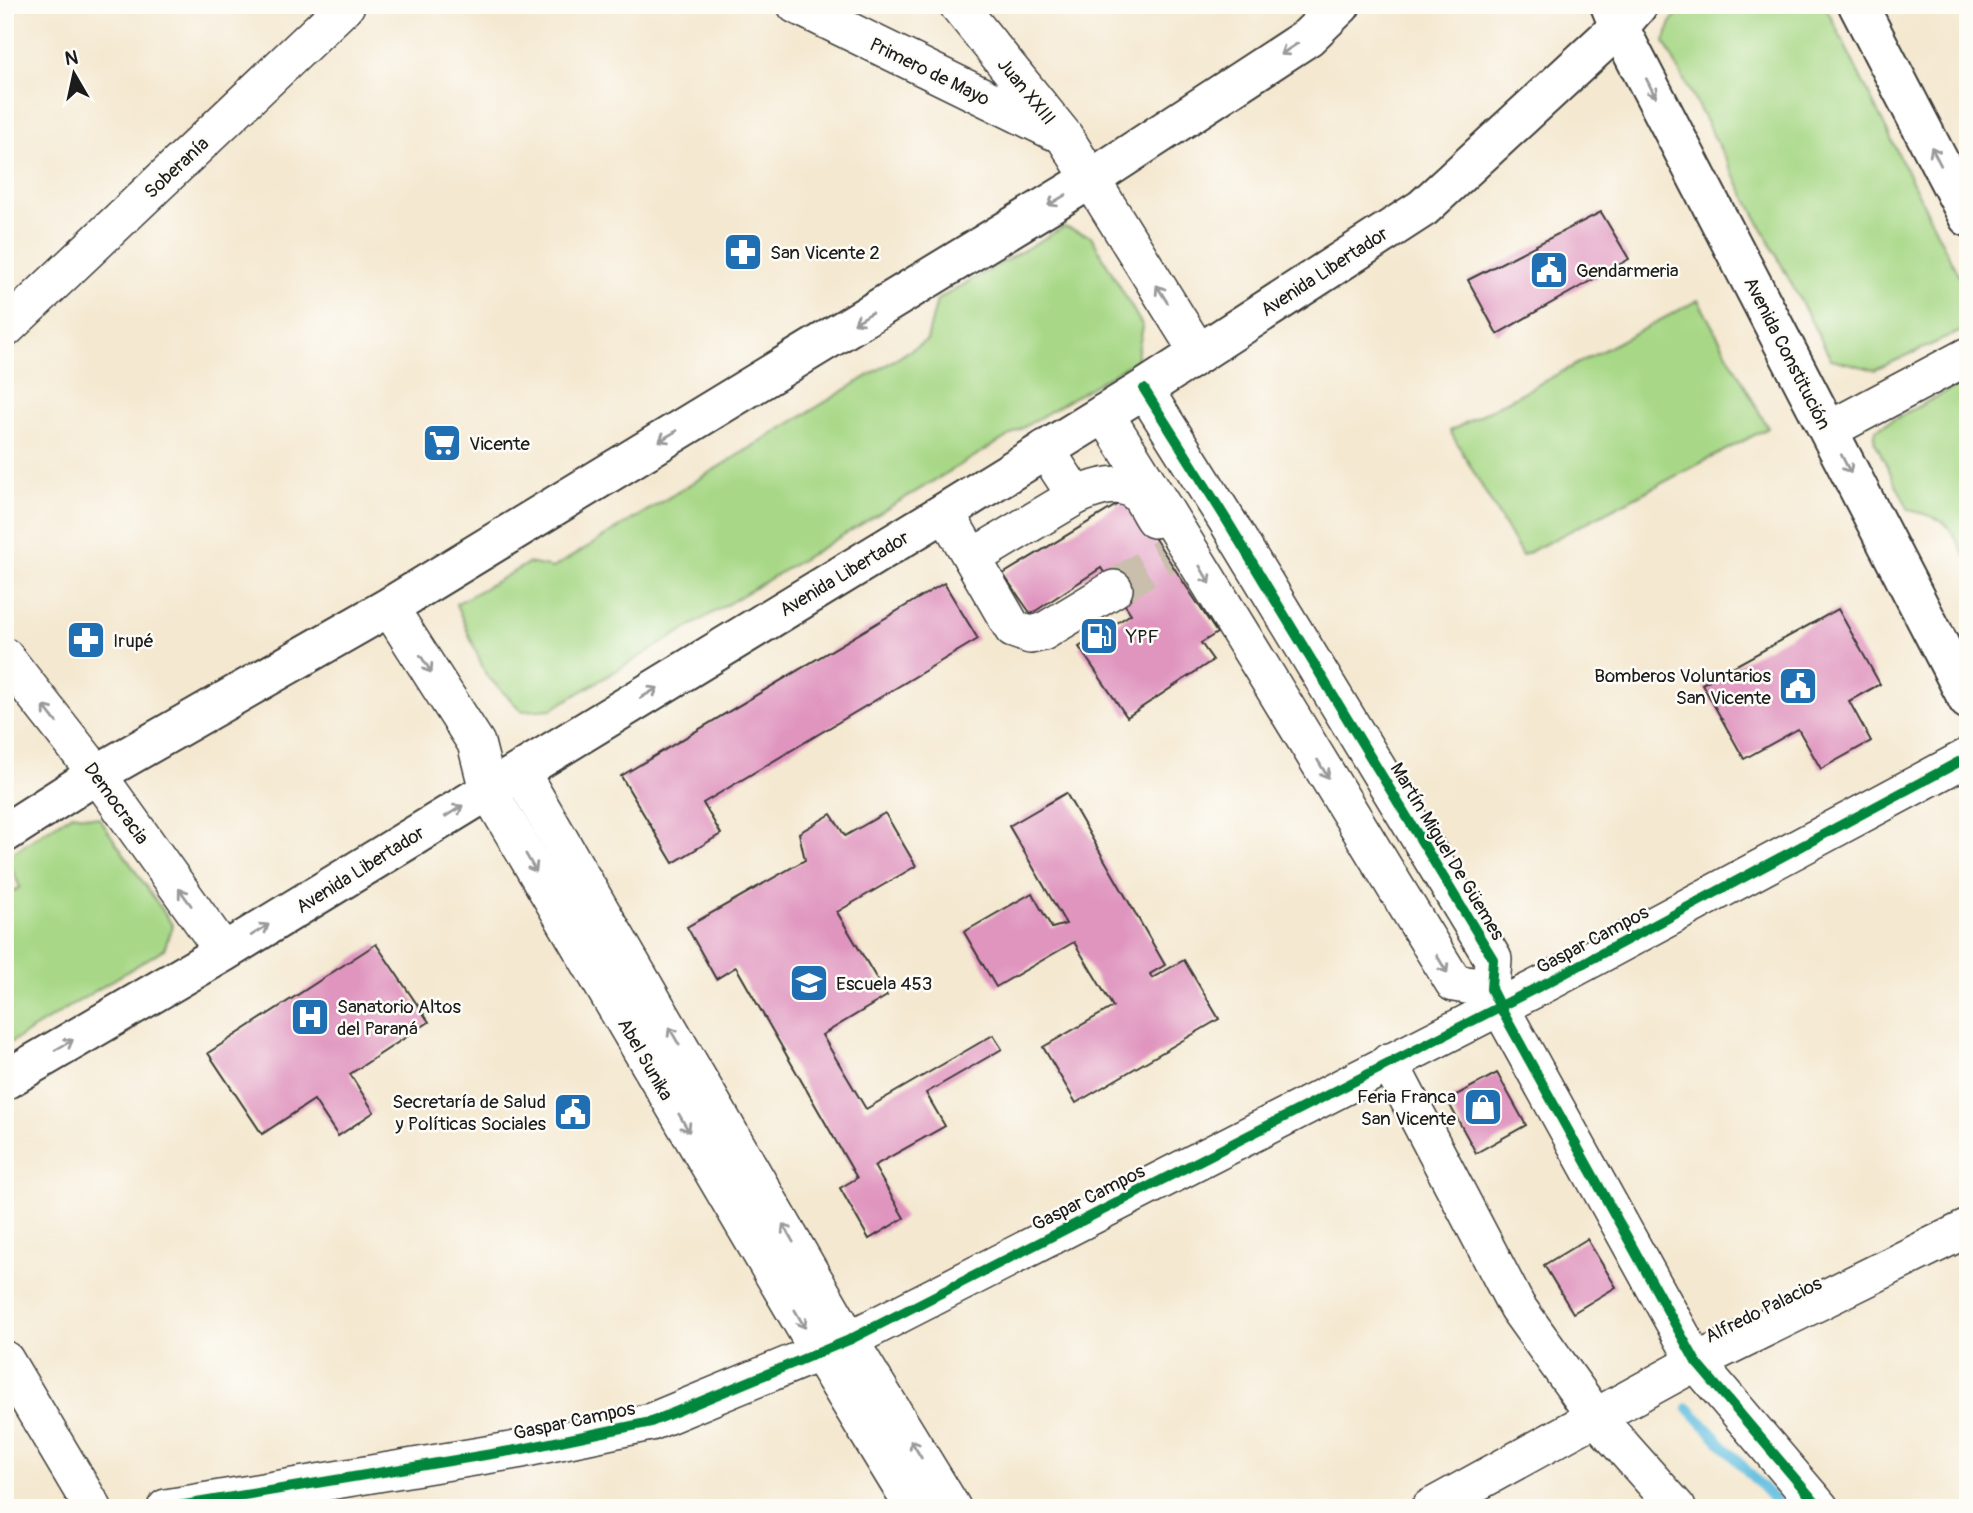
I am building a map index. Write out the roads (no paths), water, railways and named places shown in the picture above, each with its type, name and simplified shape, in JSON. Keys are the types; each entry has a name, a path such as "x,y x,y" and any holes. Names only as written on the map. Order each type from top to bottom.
{"main road":[{"path":"5,833 97,774 389,607 1091,179 1308,37 1341,5"},
{"path":"1858,5 1968,217"},
{"name":"Avenida Libertador","path":"5,1080 224,952 945,512 1144,388 1423,208 1622,13"},
{"name":"Avenida Constitución","path":"1622,13 1829,430 1968,700"}],"street":[{"name":"Soberanía","path":"5,329 346,5"},
{"name":"Primero de Mayo","path":"796,5 1064,136"},
{"name":"Juan XXIII","path":"958,5 1064,136 1198,352"},
{"path":"1829,430 1968,356"},
{"name":"Martín Miguel De Güemes","path":"1144,388 1493,959 1495,998 1696,1362 1820,1508"},
{"path":"1104,413 1175,550"},
{"path":"1045,449 1076,496"},
{"path":"972,558 1076,496 1102,486 1121,486 1138,494 1175,550 1249,649 1454,983 1495,998"},
{"path":"945,512 1013,628 1030,635 1043,632 1114,589"},
{"path":"1175,550 1226,519"},
{"name":"Abel Sunika","path":"389,607 476,743 488,790 834,1346 952,1508"},
{"name":"Democracia","path":"5,657 97,774 224,952"},
{"name":"Gaspar Campos","path":"166,1508 522,1449 651,1422 834,1346 1389,1062 1495,998 1805,846 1968,757"},
{"name":"Abel Sunika","path":"520,771 834,1346 914,1508"},
{"path":"1389,1062 1517,1307 1595,1416 1677,1508"},
{"name":"Alfredo Palacios","path":"1430,1508 1696,1362 1968,1228"},
{"path":"5,1360 93,1508"}],"waterway":[{"path":"1688,1408 1782,1508"}],"tunnel":[{"path":"1114,589 1165,556"}],"place":[{"name":"San Vicente 2","path":"743,252"},
{"name":"Gendarmeria","path":"1549,270"},
{"name":"Vicente","path":"442,443"},
{"name":"YPF","path":"1099,636"},
{"name":"Irupé","path":"86,640"},
{"name":"Bomberos Voluntarios San Vicente","path":"1798,686"},
{"name":"Escuela 453","path":"809,983"},
{"name":"Sanatorio Altos del Paraná","path":"310,1017"},
{"name":"Feria Franca San Vicente","path":"1483,1107"},
{"name":"Secretaría de Salud y Políticas Sociales","path":"573,1112"}]}
